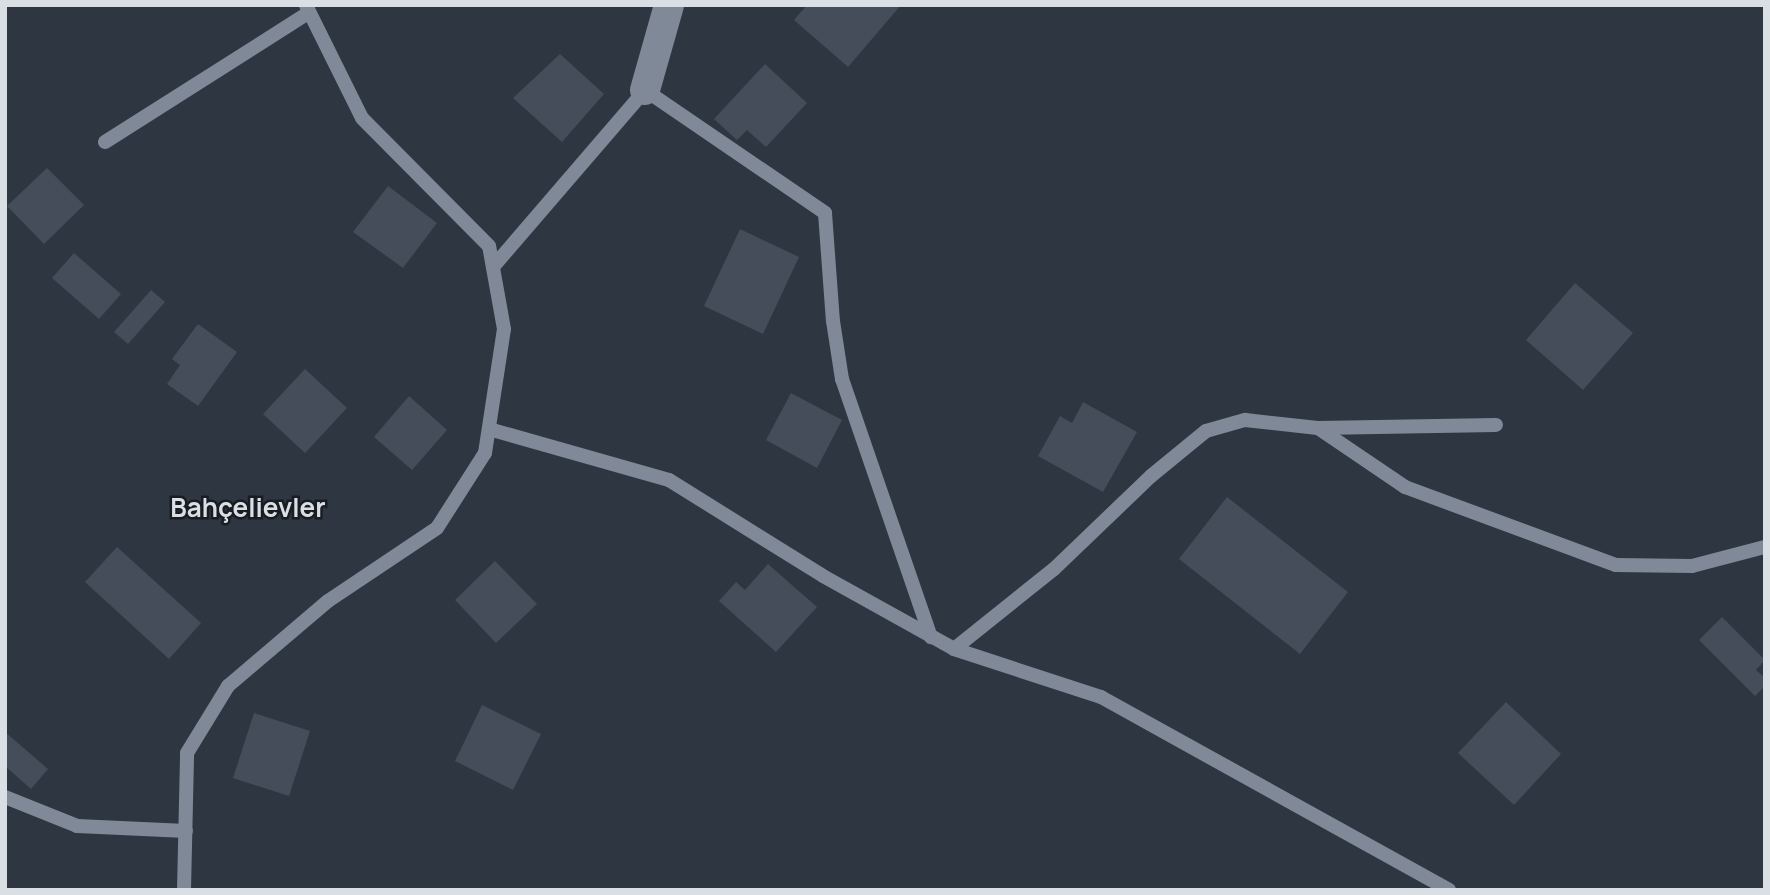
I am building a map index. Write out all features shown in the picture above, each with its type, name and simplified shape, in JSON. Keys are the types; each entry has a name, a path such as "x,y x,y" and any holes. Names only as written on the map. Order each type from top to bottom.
{"street":[{"path":"645,89 669,5"}],"lane":[{"path":"105,142 307,10 362,118 489,246 504,329 485,453 437,528 328,601 228,686 187,753 186,831 181,887"},
{"path":"493,267 645,89 825,213 832,321 842,379 931,637"},
{"path":"954,649 1054,569 1151,476 1206,431 1245,420 1318,428 1496,425"},
{"path":"1318,428 1405,487 1616,565 1692,566 1765,547"},
{"path":"489,429 669,480 823,576 931,637 954,649 1101,697 1449,890"},
{"path":"5,797 77,826 186,831"}],"building":[{"path":"807,5 901,5 848,67 794,20"},
{"path":"560,54 604,94 562,142 513,98"},
{"path":"765,64 807,103 766,147 747,130 737,140 714,119"},
{"path":"47,168 84,205 44,244 7,206"},
{"path":"388,186 437,223 403,268 353,232"},
{"path":"740,229 799,257 763,334 704,306"},
{"path":"74,253 121,294 99,319 52,278"},
{"path":"1575,283 1633,333 1583,390 1526,340"},
{"path":"151,290 165,302 128,344 114,332"},
{"path":"198,324 237,352 198,406 167,384 180,365 172,359"},
{"path":"305,369 347,408 305,453 263,414"},
{"path":"791,393 842,420 817,468 766,440"},
{"path":"409,396 447,430 412,470 374,437"},
{"path":"1083,402 1137,432 1103,492 1038,456 1060,416 1072,423"},
{"path":"1227,497 1348,592 1300,654 1179,559"},
{"path":"117,547 201,623 169,659 85,582"},
{"path":"495,561 537,604 496,643 455,600"},
{"path":"768,564 817,607 776,652 719,601 736,582 745,590"},
{"path":"1722,617 1765,660 1756,670 1765,678 1765,686 1755,696 1699,640"},
{"path":"1506,702 1561,754 1514,805 1458,753"},
{"path":"482,705 541,734 513,790 455,761"},
{"path":"254,713 310,731 289,796 233,778"},
{"path":"5,732 48,769 31,789 5,766"}],"district":[{"name":"Bahçelievler","path":"248,508"}]}
